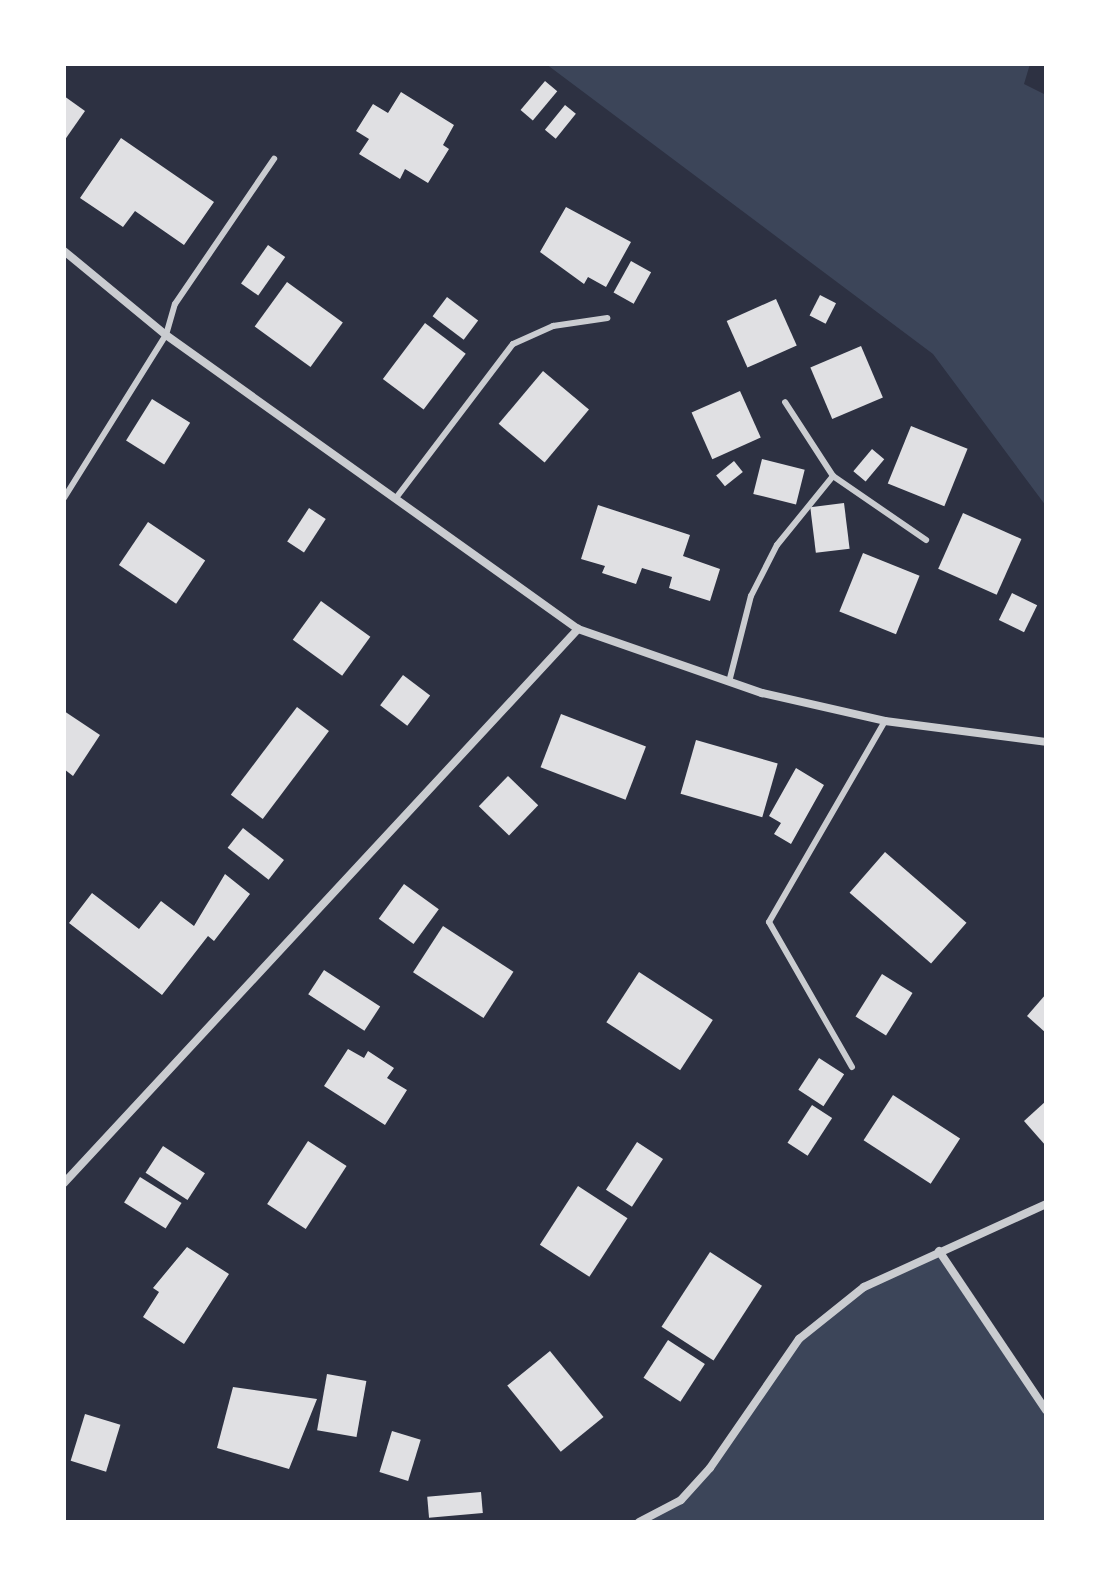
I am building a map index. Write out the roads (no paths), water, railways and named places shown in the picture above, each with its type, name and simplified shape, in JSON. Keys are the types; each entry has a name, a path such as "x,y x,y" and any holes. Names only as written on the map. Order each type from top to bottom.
{"street":[{"path":"64,251 166,335 578,629 728,683 885,721 1046,742"},
{"path":"64,1183 578,629"},
{"path":"639,1522 681,1500 710,1468 799,1339 864,1287 1046,1204"},
{"path":"939,1251 1046,1410"}],"lane":[{"path":"64,498 166,335 175,304 274,159"},
{"path":"396,498 513,344 553,326 607,318"},
{"path":"785,402 833,476 926,540"},
{"path":"728,683 751,596 777,545 833,476"},
{"path":"852,1067 769,922 885,721"}]}
